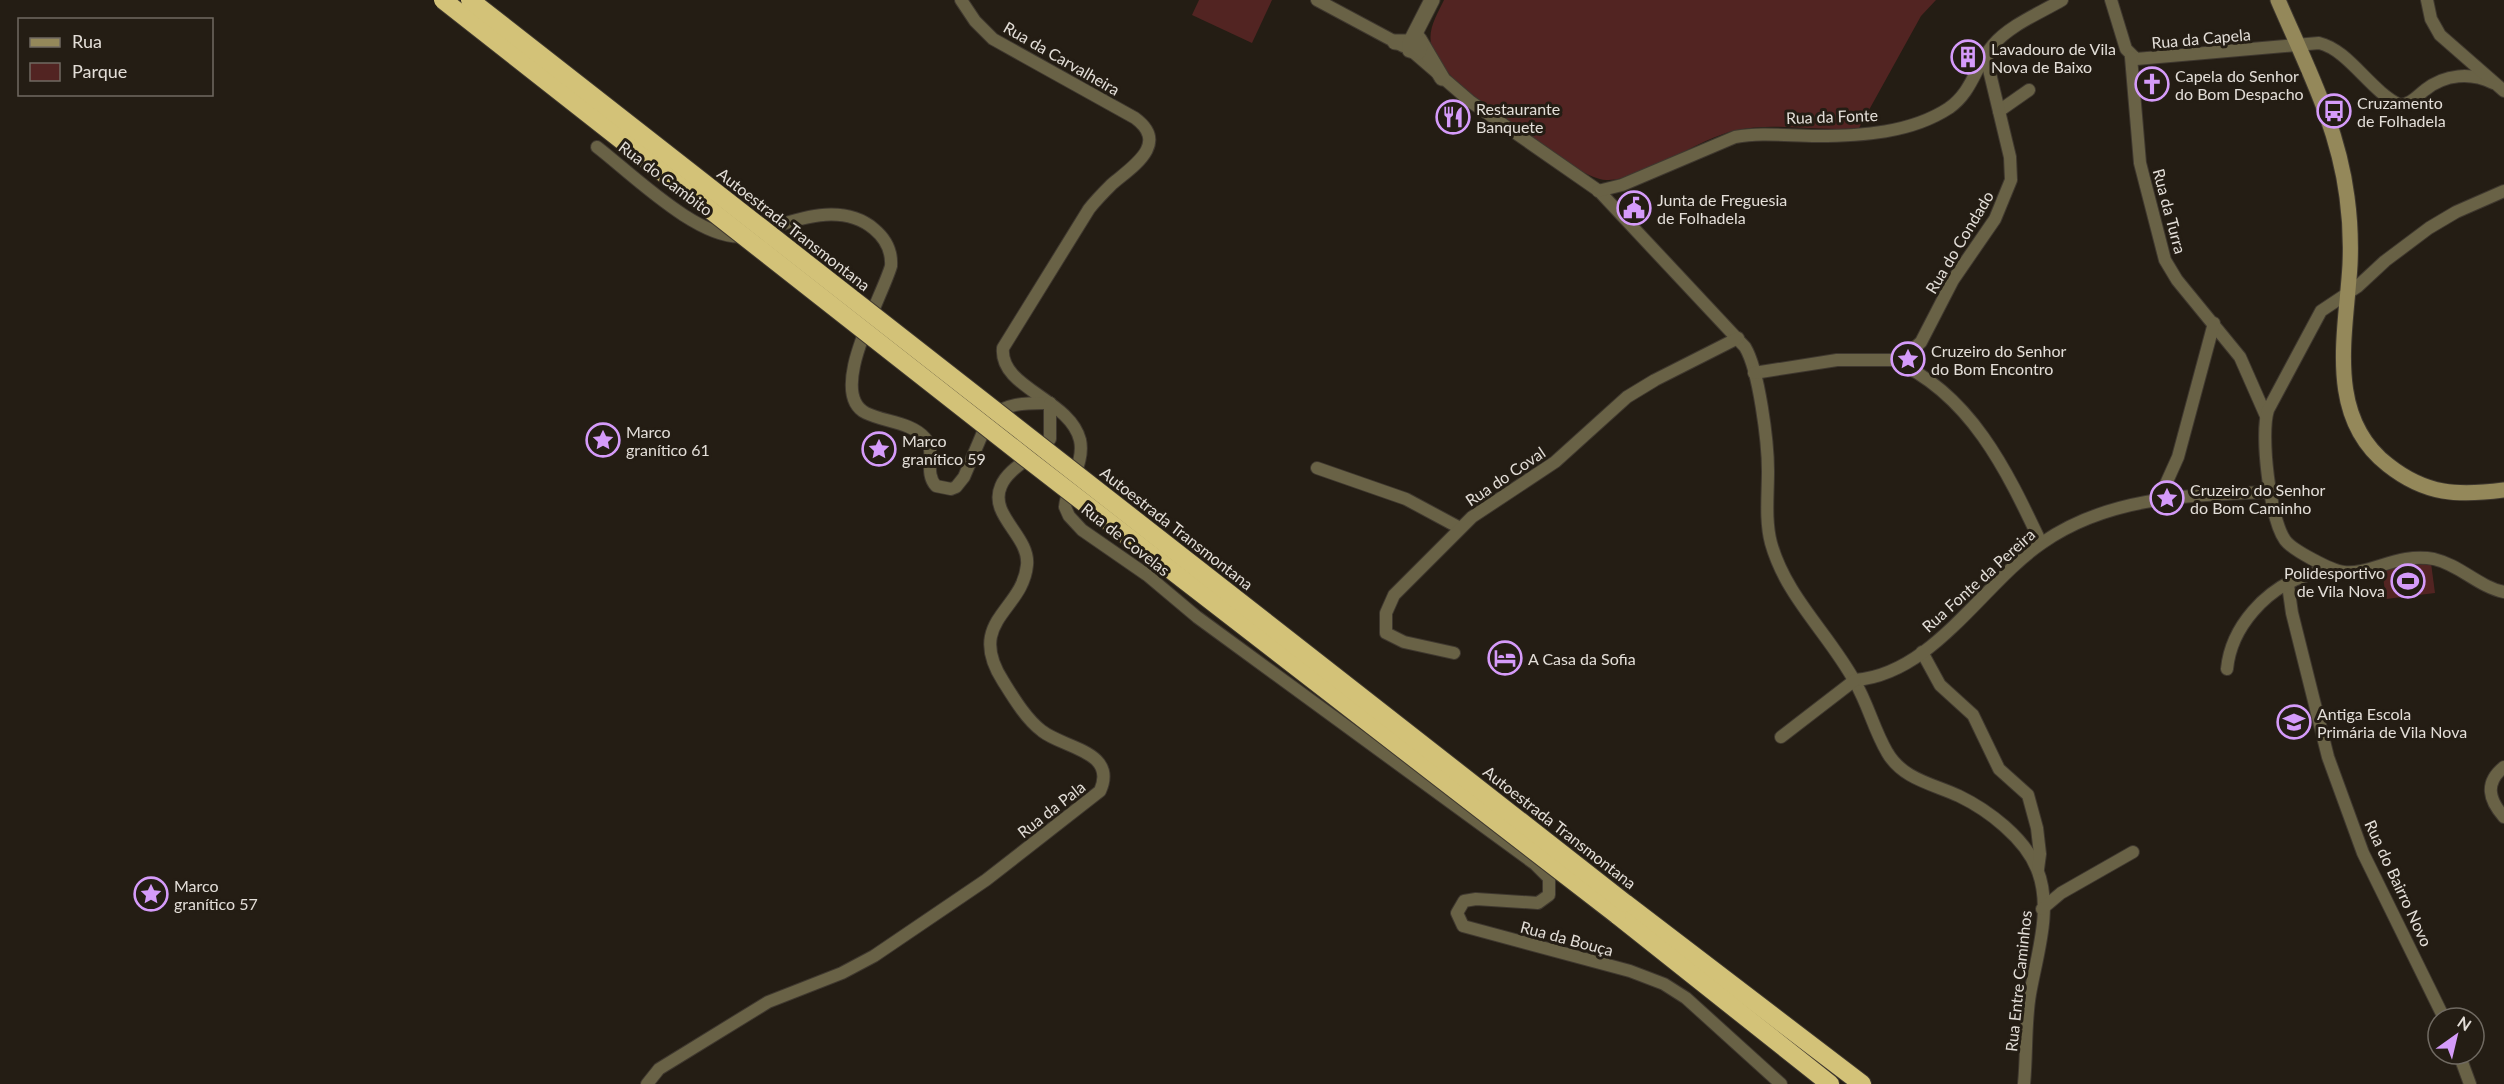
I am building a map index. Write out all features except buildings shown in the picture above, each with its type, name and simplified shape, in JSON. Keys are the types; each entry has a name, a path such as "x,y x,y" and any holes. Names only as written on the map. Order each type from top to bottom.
{"highway":[{"name":"Autoestrada Transmontana","path":"443,0 1030,461 1621,909 1862,1084"},
{"name":"Autoestrada Transmontana","path":"470,0 1621,909 1830,1084"}],"main road":[{"path":"2278,0 2328,113 2342,163 2350,247 2342,365 2345,391 2353,419 2369,447 2394,470 2428,488 2457,494 2504,490"}],"street":[{"name":"Rua da Carvalheira","path":"961,0 975,21 993,39 1126,113"},
{"path":"1317,0 1395,42 1414,47 1442,78"},
{"path":"1414,47 1419,27 1431,0"},
{"name":"Rua da Fonte","path":"1598,190 1622,185 1735,137 1749,134 1816,136 1873,134 1918,122 1944,111 1963,96 1996,42 2062,0"},
{"name":"Rua da Capela","path":"2111,0 2122,39 2131,57 2144,60 2319,43 2333,48 2373,87 2400,105 2412,101 2430,86 2454,77 2472,75 2493,83"},
{"path":"2427,0 2431,19 2440,35 2504,91"},
{"name":"Rua do Condado","path":"1893,360 1917,345 1928,330 1953,280 1995,219 2010,187 2012,164 1986,57"},
{"name":"Rua da Turra","path":"2131,57 2140,163 2161,249 2177,280 2214,323 2244,364 2266,416"},
{"name":"Rua Entre Caminhos","path":"1442,78 1471,102 1598,190 1738,338 1750,357 1767,453 1768,526 1772,546 1799,602 1855,680 1893,761 1921,782 1959,796 1983,810 2017,840 2031,856 2038,870 2042,887 2042,941 2030,994 2024,1084"},
{"path":"1999,111 2029,90"},
{"name":"Rua de Covelas","path":"1126,113 1146,128 1148,147 1143,158 1100,195 1089,209 1003,348 1004,359 1009,370 1069,419 1080,440 1079,459 1065,507 1077,525 1147,575 1203,621 1535,864"},
{"name":"Rua do Cambito","path":"597,147 693,222 717,234 746,236 822,215 853,218 879,234 891,255 891,266 853,369 851,394 858,408 866,413 910,428 924,437 930,448 930,477 936,486 951,489 961,482 989,418 997,411 1012,405 1050,403"},
{"path":"2340,572 2288,543 2282,536 2270,492 2266,416 2317,317 2328,306 2347,295 2428,228 2456,212 2504,191"},
{"path":"2160,497 2178,457 2214,323"},
{"name":"Rua do Coval","path":"1454,653 1399,640 1389,635 1384,627 1388,605 1394,595 1437,555 1460,528 1486,507 1556,462 1620,402 1655,380 1738,338"},
{"path":"1917,345 1916,360 1921,375"},
{"path":"1754,373 1837,360 1893,360 1921,375 1948,396 1982,432 2003,467 2041,543"},
{"name":"Rua da Pala","path":"647,1084 659,1068 765,1004 842,973 874,956 986,880 1100,791 1102,774 1096,759 1037,727 1003,680 991,652 993,630 1021,583 1027,565 1025,548 999,504 1000,488 1008,475 1050,439 1050,403"},
{"path":"1317,468 1406,499 1460,528"},
{"name":"Rua Fonte da Pereira","path":"1855,680 1886,674 1922,652 2041,543 2091,516 2160,497 2270,492"},
{"path":"2227,669 2232,641 2243,624 2265,601 2310,574 2353,572 2395,560 2424,558 2452,566 2504,592"},
{"name":"Rua do Bairro Novo","path":"2289,585 2292,613 2332,768 2363,853 2438,1006"},
{"path":"1922,652 1940,685 1973,716 1999,769 2028,795 2033,808 2038,837 2040,854 2038,870"},
{"path":"1781,737 1855,680"},
{"path":"2504,767 2492,780 2490,792 2493,804 2504,818"},
{"path":"2042,909 2061,893 2133,852"},
{"name":"Rua da Bouça","path":"1535,864 1550,881 1550,893 1544,901 1534,904 1468,900 1457,909 1460,923 1470,929 1630,971 1664,984 1686,998 1781,1084"},
{"path":"2463,1066 2470,1084"}],"green space":[{"path":"1199,0 1272,0 1252,43 1192,15"},
{"path":"1444,0 1936,0 1921,16 1859,128 1767,127 1737,130 1705,141 1636,174 1606,180 1574,167 1552,154 1504,122 1455,81 1438,58 1430,37 1436,15"},
{"name":"Polidesportivo de Vila Nova","path":"2431,563 2435,593 2386,599 2382,569"}],"place":[{"name":"Lavadouro de Vila Nova de Baixo","path":"1968,57"},
{"name":"Capela do Senhor do Bom Despacho","path":"2152,84"},
{"name":"Cruzamento de Folhadela","path":"2334,111"},
{"name":"Restaurante Banquete","path":"1453,117"},
{"name":"Junta de Freguesia de Folhadela","path":"1634,208"},
{"name":"Cruzeiro do Senhor do Bom Encontro","path":"1908,359"},
{"name":"Marco granítico 61","path":"603,440"},
{"name":"Marco granítico 59","path":"879,449"},
{"name":"Cruzeiro do Senhor do Bom Caminho","path":"2167,498"},
{"name":"Polidesportivo de Vila Nova","path":"2408,581"},
{"name":"A Casa da Sofia","path":"1505,658"},
{"name":"Antiga Escola Primária de Vila Nova","path":"2294,722"},
{"name":"Marco granítico 57","path":"151,894"}]}
